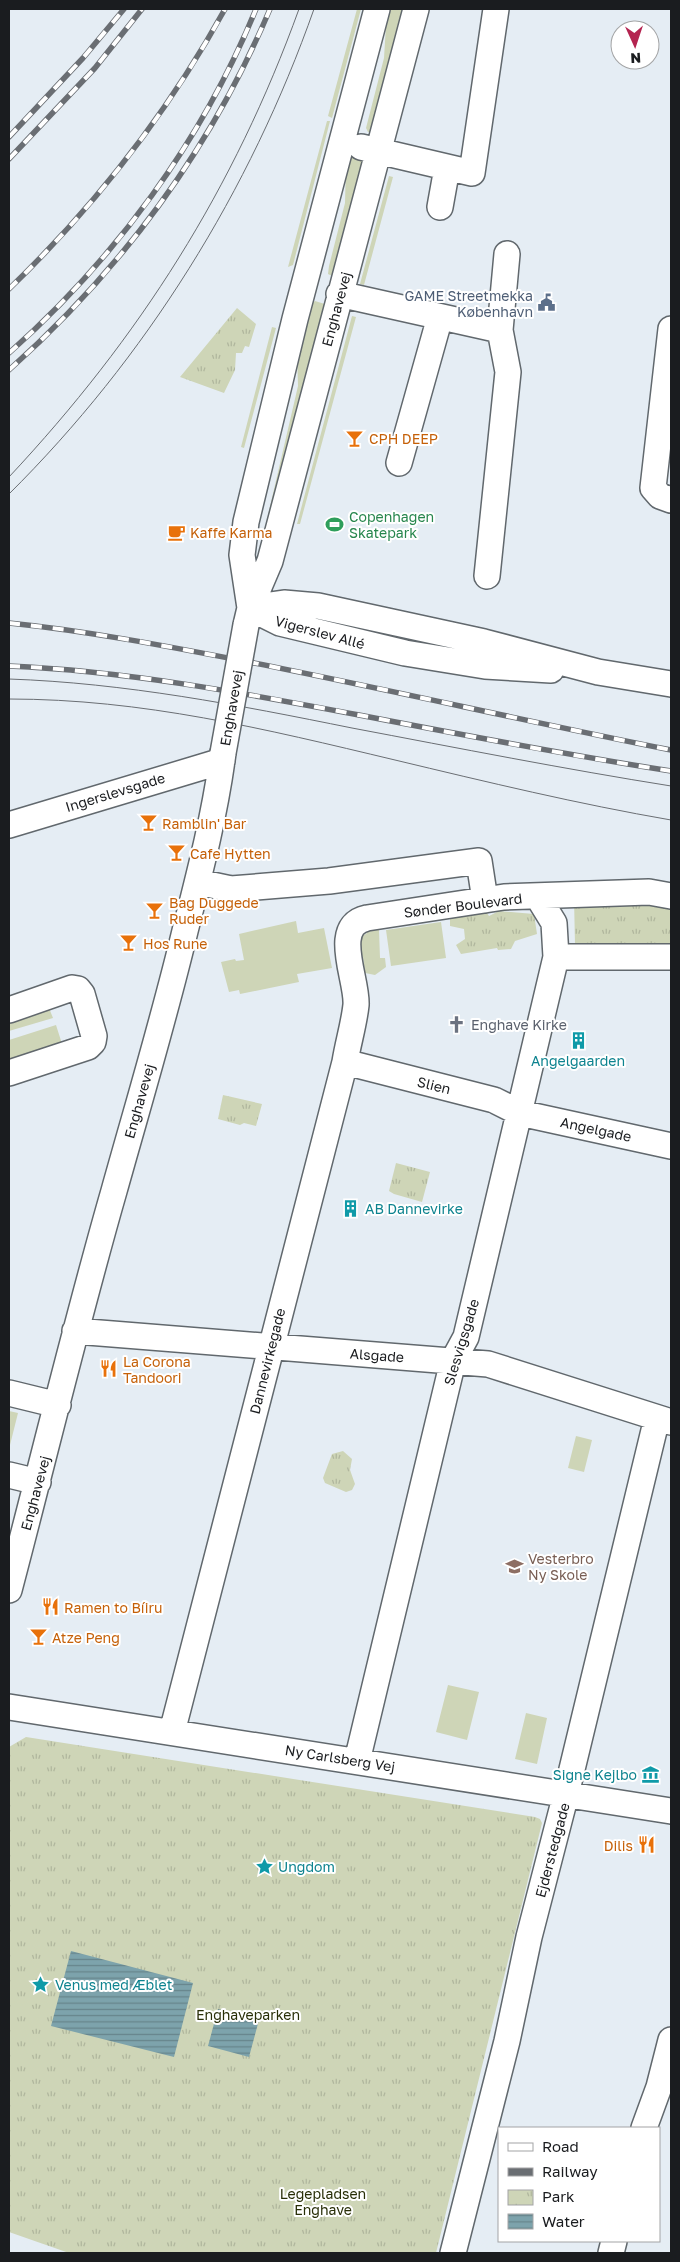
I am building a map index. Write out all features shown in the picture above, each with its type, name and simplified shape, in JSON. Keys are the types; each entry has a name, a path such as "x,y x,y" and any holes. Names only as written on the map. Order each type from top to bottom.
{"street":[{"name":"Enghavevej","path":"248,617 242,555 246,522 295,319 377,9"},
{"name":"Enghavevej","path":"9,1590 58,1405 75,1331 159,1033 198,882 216,807 248,617 272,554 339,294 416,9"},
{"path":"342,141 378,152 472,173 496,9"},
{"path":"440,207 447,168"},
{"path":"487,576 508,372 500,330 507,254"},
{"path":"339,294 500,330"},
{"path":"399,463 440,317"},
{"path":"671,329 653,488 660,496 671,500"},
{"name":"Vigerslev Allé","path":"248,617 284,604 318,606 484,642 598,672 671,684"},
{"name":"Ingerslevsgade","path":"9,825 223,757"},
{"path":"198,882 231,888 329,881 479,861 485,900"},
{"name":"Sønder Boulevard","path":"355,989 347,945 348,935 358,920 504,897 650,892 671,896"},
{"name":"Slesvigsgade","path":"357,1761 454,1361 466,1337 556,957 554,923 538,897"},
{"path":"556,957 671,957"},
{"path":"9,1010 72,988 78,989 82,994 94,1036 93,1042 88,1047 9,1073"},
{"name":"Dannevirkegade","path":"172,1732 345,1062 356,1004 355,989"},
{"name":"Slien","path":"345,1062 494,1100 520,1113"},
{"name":"Angelgade","path":"520,1113 671,1146"},
{"name":"Alsgade","path":"75,1331 488,1364 664,1420"},
{"path":"9,1393 58,1405"},
{"name":"Ejderstedgade","path":"453,2253 507,2041 529,1937 664,1420"},
{"path":"9,1474 38,1482"},
{"name":"Ny Carlsberg Vej","path":"9,1707 671,1811"},
{"path":"644,2127 659,2087 671,2040"}],"green space":[{"path":"357,9 361,9 332,118 328,116"},
{"path":"387,9 407,9 374,134 368,132 366,128 384,58"},
{"path":"327,121 330,121 293,265 288,267"},
{"path":"350,157 366,159 336,278 328,274 329,266 345,203 346,164"},
{"path":"389,176 393,177 364,285 360,284"},
{"path":"315,301 328,305 266,542 262,541 298,386 297,353 312,303"},
{"path":"237,308 256,324 249,347 245,346 242,353 236,353 235,370 224,393 180,377"},
{"path":"352,316 356,317 300,524 297,524"},
{"path":"272,327 276,328 244,448 241,447"},
{"path":"650,896 671,908 671,945 575,945 574,898"},
{"path":"499,911 534,914 537,934 515,941 511,949 498,950 497,948 461,954 456,945 465,939 464,929 450,926 450,917 487,913 489,916"},
{"path":"296,921 298,933 324,928 332,968 297,974 299,982 240,994 239,990 229,992 221,962 235,959 236,961 244,960 239,934"},
{"path":"441,922 446,958 391,966 386,930"},
{"path":"369,928 379,930 380,958 385,958 386,967 375,975 365,973 363,957 361,956 359,937 366,934"},
{"path":"49,1008 53,1018 9,1031 9,1021"},
{"path":"56,1025 63,1047 9,1064 9,1040"},
{"path":"223,1095 262,1104 256,1126 244,1123 240,1125 218,1119"},
{"path":"396,1163 430,1172 422,1202 389,1191"},
{"path":"9,1411 18,1413 9,1449"},
{"path":"576,1436 592,1440 584,1472 568,1468"},
{"path":"343,1451 352,1459 350,1470 355,1484 352,1490 346,1492 325,1483 323,1478 332,1454"},
{"path":"448,1685 479,1692 467,1740 436,1732"},
{"path":"526,1713 547,1718 537,1764 515,1759"},
{"name":"Enghaveparken","path":"26,1737 540,1819 542,1823 436,2253 69,2253 9,2232 9,1747"}],"water":[{"path":"71,1951 193,1983 174,2057 51,2026"},
{"path":"218,2009 259,2020 249,2057 208,2046"}],"tram line":[{"path":"9,477 100,370 141,315 179,258 245,138 273,75 299,9"},
{"path":"9,494 59,442 105,386 149,329 189,269 225,207 259,142 288,77 314,9"},
{"path":"9,679 96,685 181,696 671,786"},
{"path":"9,699 59,700 108,704 204,718 299,737 567,800 671,820"}],"railway":[{"path":"9,137 83,58 124,9"},
{"path":"9,159 95,68 142,9"},
{"path":"9,289 71,225 128,157 179,85 225,9"},
{"path":"9,353 48,317 85,278 152,195 210,105 256,9"},
{"path":"9,370 89,291 160,204 220,110 246,61 270,9"},
{"path":"9,623 156,644 671,750"},
{"path":"9,666 97,673 185,684 554,752 671,771"}],"place":[{"name":"GAME Streetmekka København","path":"547,303"},
{"name":"CPH DEEP","path":"355,438"},
{"name":"Copenhagen Skatepark","path":"335,524"},
{"name":"Kaffe Karma","path":"176,532"},
{"name":"Ramblin' Bar","path":"148,823"},
{"name":"Cafe Hytten","path":"176,853"},
{"name":"Bag Duggede Ruder","path":"155,910"},
{"name":"Hos Rune","path":"129,943"},
{"name":"Enghave Kirke","path":"457,1024"},
{"name":"Angelgaarden","path":"578,1040"},
{"name":"AB Dannevirke","path":"351,1208"},
{"name":"La Corona Tandoori","path":"109,1369"},
{"name":"Vesterbro Ny Skole","path":"514,1566"},
{"name":"Ramen to Bíiru","path":"50,1607"},
{"name":"Atze Peng","path":"38,1637"},
{"name":"Signe Kejlbo","path":"651,1774"},
{"name":"Dilis","path":"647,1845"},
{"name":"Ungdom","path":"264,1866"},
{"name":"Venus med Æblet","path":"41,1984"}],"park label":[{"name":"Legepladsen Enghave","path":"323,2202"}]}
